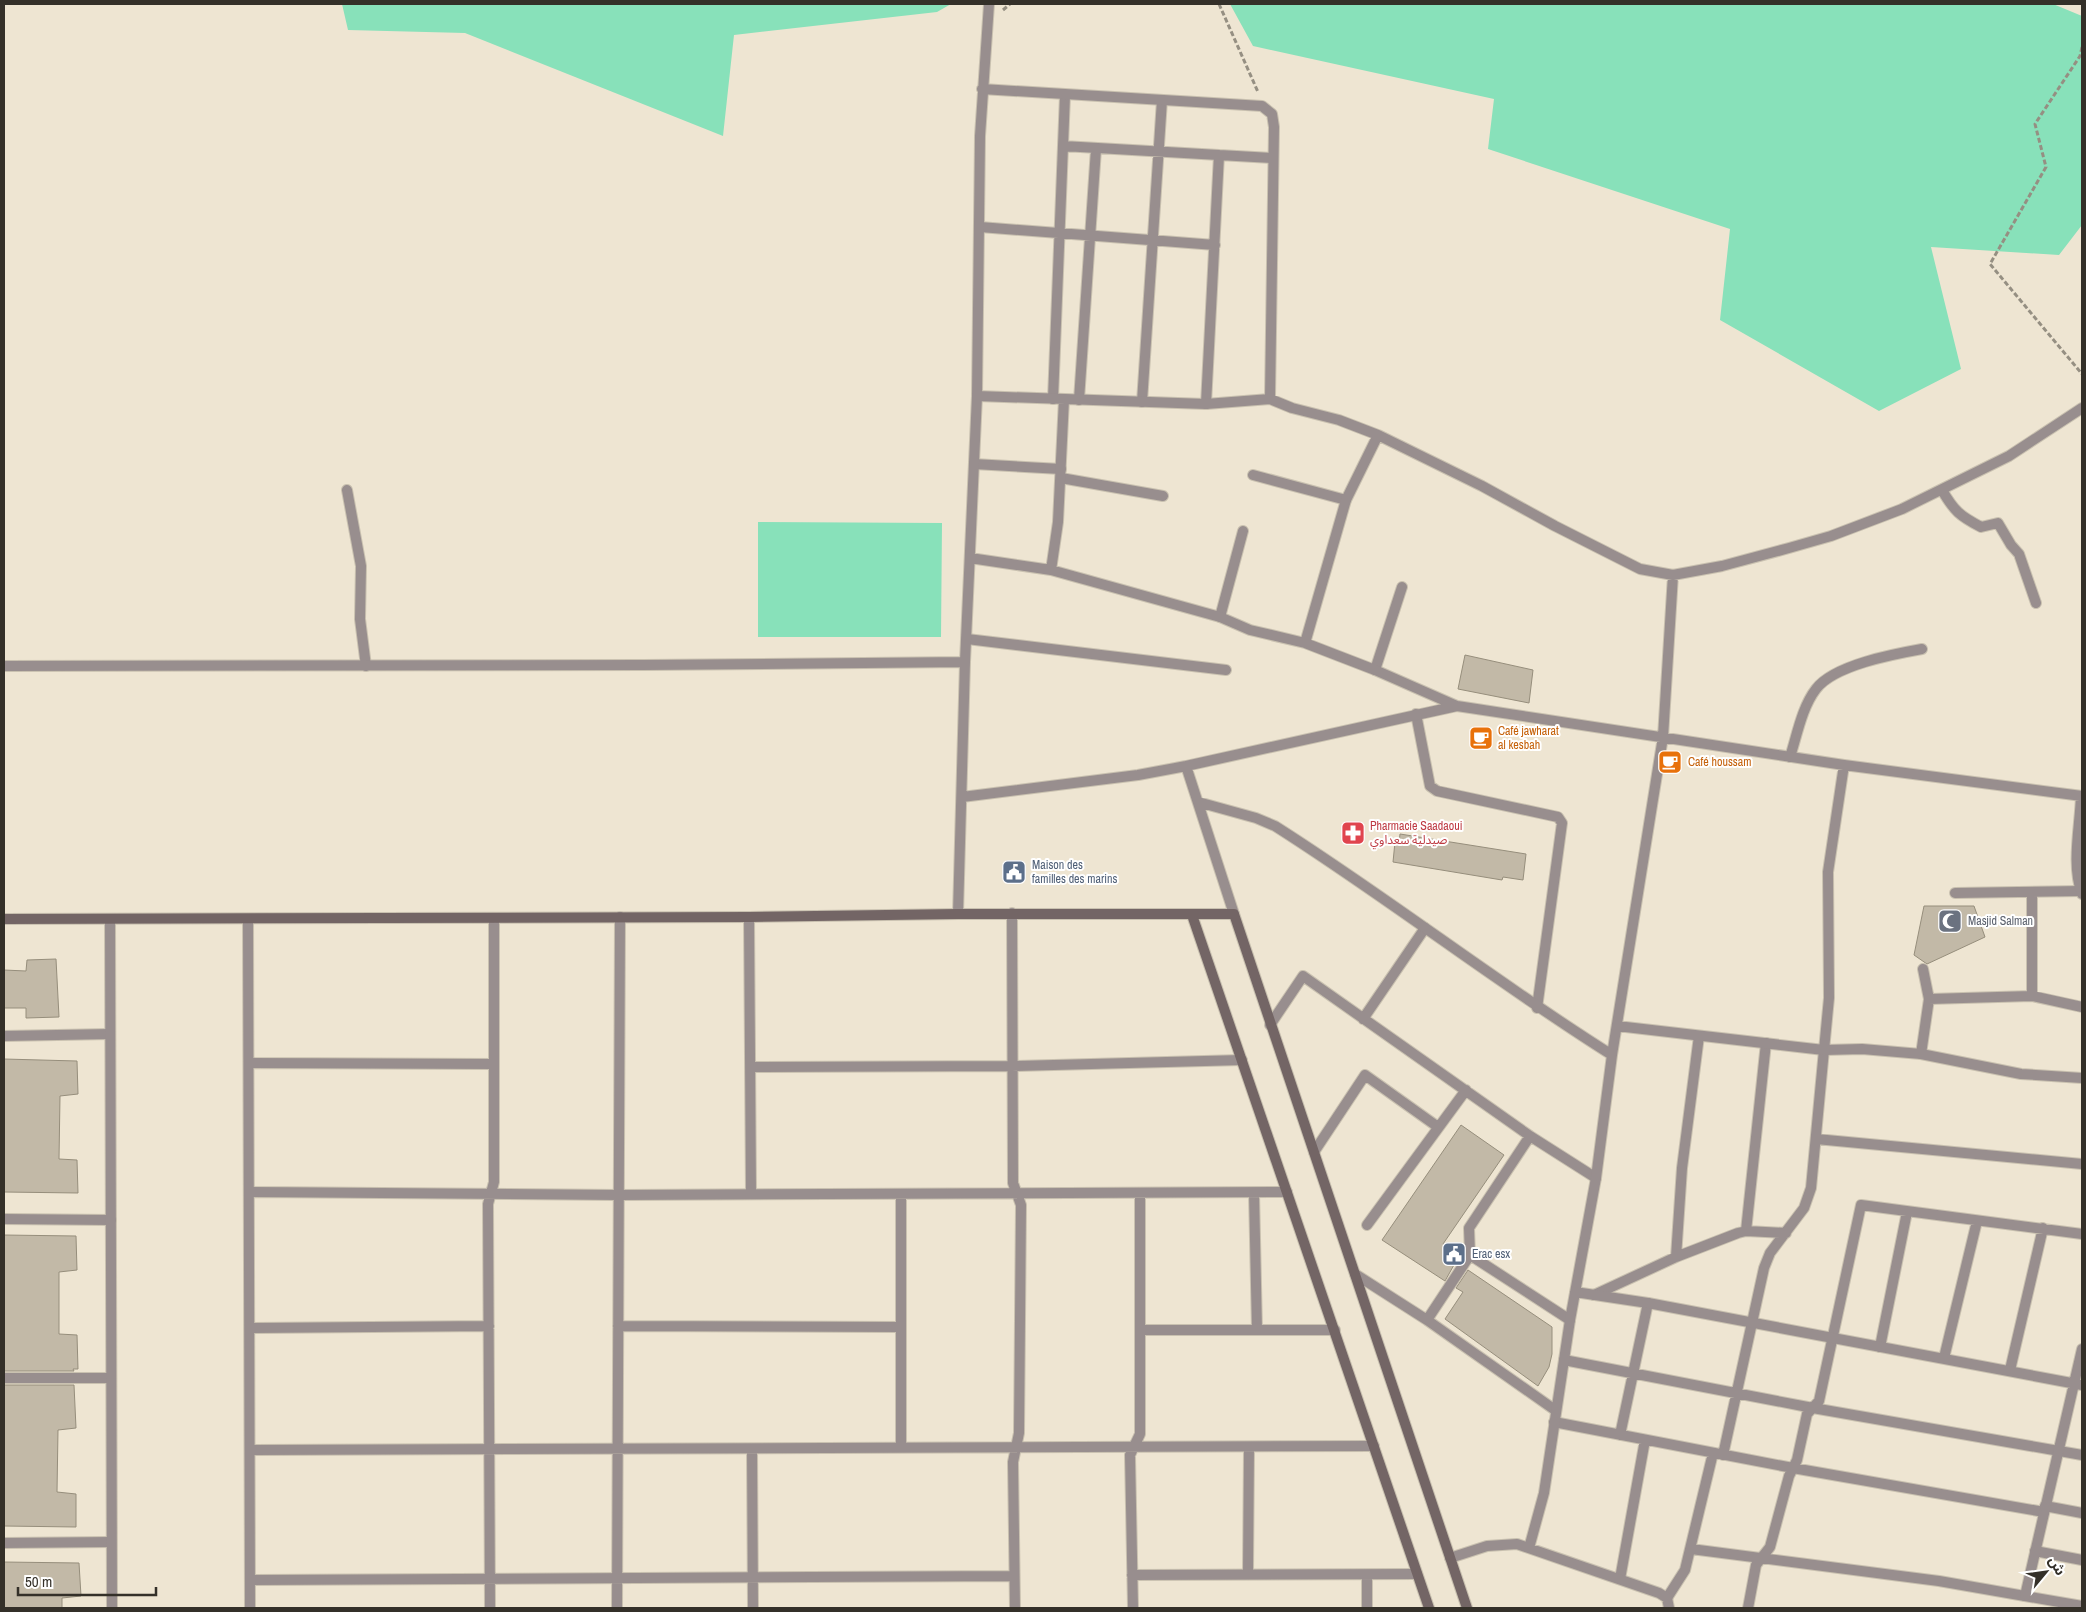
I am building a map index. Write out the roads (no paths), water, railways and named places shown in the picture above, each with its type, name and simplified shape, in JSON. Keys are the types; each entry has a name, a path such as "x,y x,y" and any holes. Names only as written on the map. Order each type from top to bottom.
{"street":[{"path":"958,914 965,662 977,396 982,89 989,4"},
{"path":"982,89 1262,106 1272,114 1270,399"},
{"path":"1052,399 1065,95"},
{"path":"1142,402 1162,100"},
{"path":"1063,146 1272,158"},
{"path":"1079,400 1096,148"},
{"path":"1206,404 1219,156"},
{"path":"980,227 1215,245"},
{"path":"977,396 1206,404 1270,399 1292,408 1339,420 1378,435 1482,486 1555,526 1640,568 1673,574 1722,566 1831,536 1902,509 2009,456 2082,408"},
{"path":"1051,570 1058,522 1064,399"},
{"path":"1305,643 1346,500 1378,435"},
{"path":"974,464 1061,474 1162,496"},
{"path":"1253,475 1346,500"},
{"path":"347,490 361,566 360,618 366,666"},
{"path":"1942,490 1955,511 1964,518 1981,527 1998,523 2010,545 2019,554 2036,603"},
{"path":"1220,617 1243,531"},
{"path":"970,558 1051,570 1220,617 1250,630 1305,643 1376,670 1457,706 1844,765 2082,796 2077,868 2082,893 1954,893"},
{"path":"1529,1548 1544,1493 1570,1320 1596,1178 1612,1055 1663,737 1673,574"},
{"path":"1376,670 1402,586"},
{"path":"966,639 1226,670"},
{"path":"1790,757 1808,704 1816,688 1834,675 1863,663 1885,656 1922,649"},
{"path":"4,666 366,666 965,662"},
{"path":"962,796 1121,777 1186,766 1457,706"},
{"path":"1416,714 1430,786 1437,791 1558,818 1562,823 1537,1008"},
{"path":"1450,1558 1487,1546 1503,1544 1529,1548 1620,1579 1670,1605 1691,1549 1736,1392 1764,1268 1770,1252 1804,1208 1811,1188 1829,998 1828,872 1844,765"},
{"path":"1186,766 1270,1025 1467,1608"},
{"path":"1198,802 1256,818 1275,826 1425,928 1537,1008 1612,1055"},
{"path":"2032,892 2032,996"},
{"path":"4,919 620,918 1012,913 1234,914"},
{"path":"1012,913 1013,1183 1021,1205 1019,1433 1013,1462 1015,1608"},
{"path":"1192,914 1429,1608"},
{"path":"749,917 751,1194"},
{"path":"490,1608 488,1204 494,1182 494,918"},
{"path":"617,1608 616,1450 620,918"},
{"path":"248,919 250,1608"},
{"path":"110,920 112,1608"},
{"path":"1363,1019 1425,928"},
{"path":"1921,1054 1929,999 1923,969"},
{"path":"1270,1025 1303,976 1530,1136 1596,1178"},
{"path":"1929,999 2032,996 2082,1007"},
{"path":"1617,1026 1824,1050 1862,1049 1921,1054 1958,1059 2021,1074 2082,1078"},
{"path":"4,1036 110,1034"},
{"path":"1676,1257 1682,1168 1699,1036"},
{"path":"1746,1230 1766,1043"},
{"path":"750,1067 1012,1066 1242,1060"},
{"path":"249,1063 494,1064"},
{"path":"1314,1152 1365,1075 1438,1127"},
{"path":"1367,1225 1466,1090"},
{"path":"1426,1320 1470,1255 1469,1228 1530,1136"},
{"path":"1816,1139 2082,1164"},
{"path":"250,1192 491,1192 619,1195 1287,1192"},
{"path":"1254,1193 1257,1330"},
{"path":"901,1194 901,1448"},
{"path":"1132,1608 1130,1456 1140,1434 1140,1194"},
{"path":"1748,1608 1756,1565 1770,1547 1807,1414 1819,1401 1834,1339 1861,1205 2082,1234"},
{"path":"1880,1347 1907,1212"},
{"path":"4,1219 111,1220"},
{"path":"1944,1358 1977,1220"},
{"path":"2010,1370 2043,1228"},
{"path":"1594,1295 1676,1257 1746,1230 1786,1233"},
{"path":"1470,1255 1570,1320"},
{"path":"1355,1274 1426,1320 1556,1410"},
{"path":"1576,1292 1648,1303 2078,1384"},
{"path":"1620,1435 1648,1303"},
{"path":"250,1328 489,1326"},
{"path":"618,1326 901,1327"},
{"path":"1140,1330 1335,1330"},
{"path":"2025,1596 2058,1450 2078,1384 2082,1349"},
{"path":"1564,1360 1813,1408 2082,1455"},
{"path":"4,1378 111,1378"},
{"path":"1554,1422 1793,1468 2045,1509 2082,1513"},
{"path":"1620,1579 1645,1440"},
{"path":"250,1450 752,1450 1134,1446 1374,1446"},
{"path":"1248,1574 1249,1447"},
{"path":"752,1450 752,1608"},
{"path":"4,1543 111,1542"},
{"path":"1691,1549 1939,1581 2082,1606"},
{"path":"2035,1551 2082,1560"},
{"path":"1132,1575 1417,1574"},
{"path":"1367,1575 1367,1608"},
{"path":"250,1580 490,1577 1014,1576"}],"place":[{"name":"Café jawharat al kesbah","path":"1481,738"},
{"name":"Café houssam","path":"1670,762"},
{"name":"Pharmacie Saadaoui صيدلية سعداوي","path":"1353,833"},
{"name":"Maison des familles des marins","path":"1014,872"},
{"name":"Masjid Salman","path":"1950,921"},
{"name":"Erac esx","path":"1454,1254"}]}
